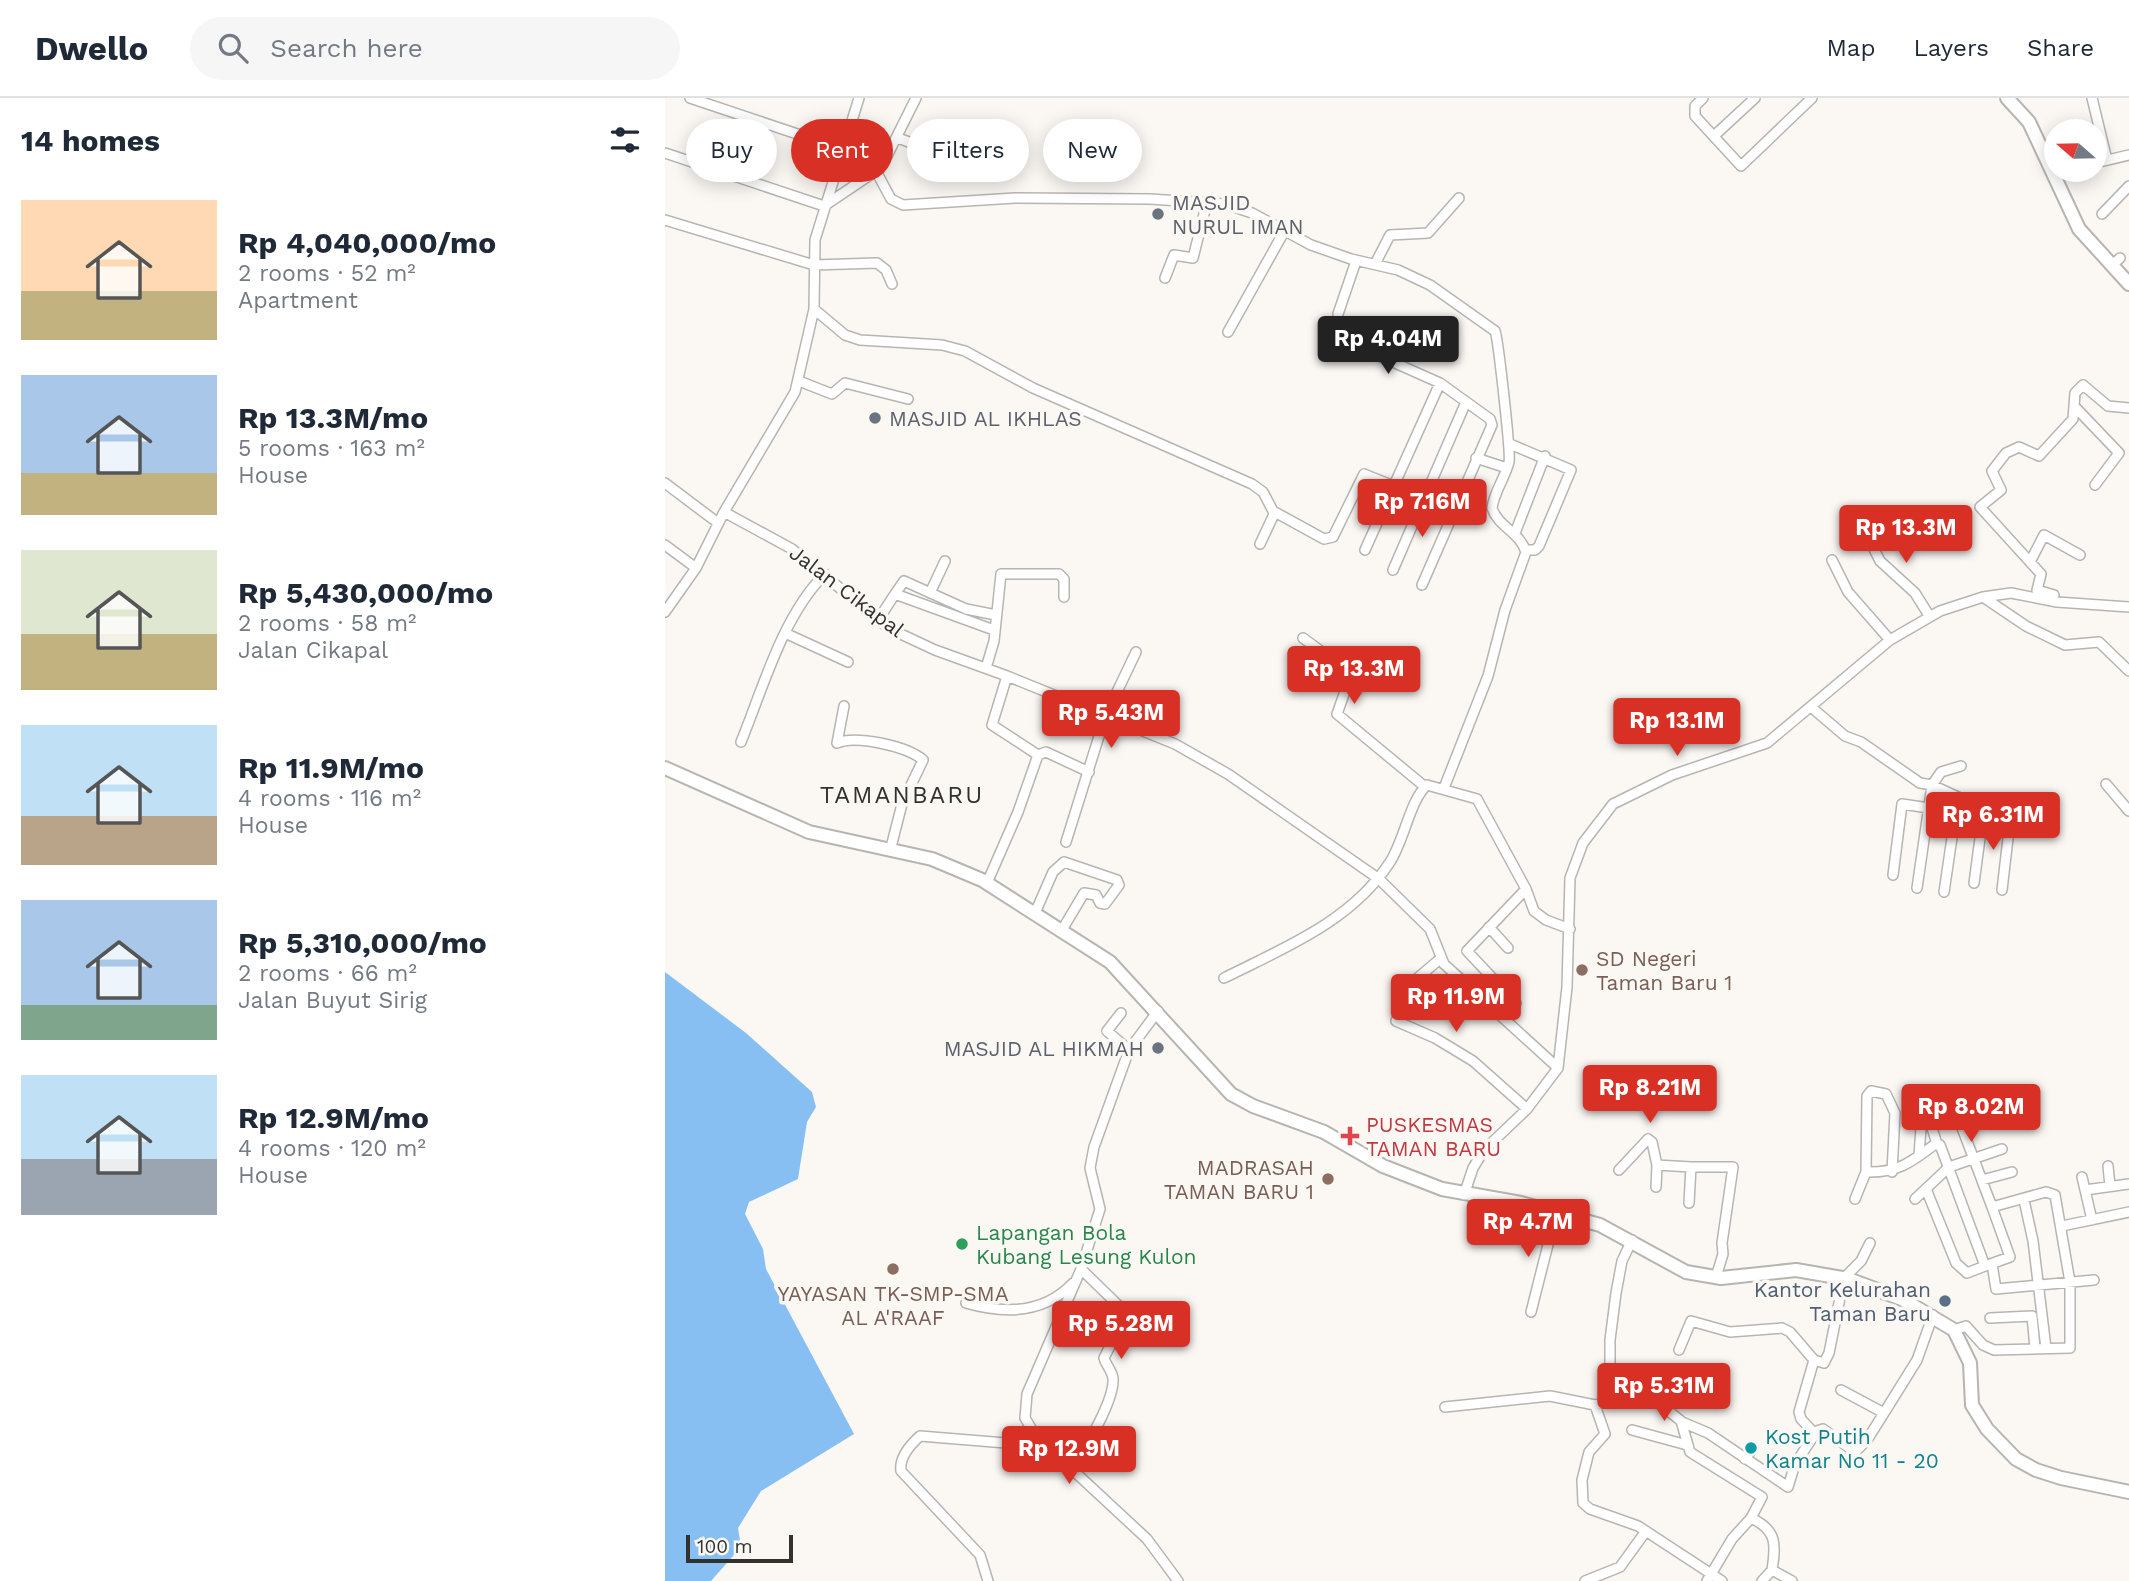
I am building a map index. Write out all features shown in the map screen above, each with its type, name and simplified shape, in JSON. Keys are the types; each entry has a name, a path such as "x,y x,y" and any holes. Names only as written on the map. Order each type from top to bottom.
{"street":[{"path":"690,98 791,132"},
{"path":"852,119 859,98"},
{"path":"893,146 916,98"},
{"path":"1703,98 1695,106 1694,113 1737,163 1743,165 1808,99"},
{"path":"1715,135 1755,98"},
{"path":"2007,98 2029,122 2044,150"},
{"path":"2092,98 2097,119"},
{"path":"898,138 907,141"},
{"path":"665,153 824,205"},
{"path":"2107,160 2128,158"},
{"path":"665,612 696,568 724,512 799,381 814,309 815,240 831,182"},
{"path":"824,205 859,182"},
{"path":"882,182 894,202 911,206 1015,198 1207,202 1239,208 1311,245 1356,261 1375,264 1430,285 1495,331 1499,340 1499,376 1510,439 1507,468 1492,509 1499,521 1515,533 1525,550 1488,677 1444,788"},
{"path":"2060,182 2079,229 2116,262 2129,284"},
{"path":"2102,214 2129,186"},
{"path":"1375,264 1390,236 1428,233 1459,198"},
{"path":"1165,278 1174,255 1193,258 1207,202"},
{"path":"665,220 814,265 877,263 885,270 892,284"},
{"path":"1228,332 1285,230"},
{"path":"1338,314 1356,261"},
{"path":"814,309 845,335 860,340 942,345 965,351 1033,388 1252,484 1263,492 1275,512 1324,539 1329,539 1364,474 1453,510"},
{"path":"1350,343 1440,383 1492,422 1422,585"},
{"path":"799,381 832,394 845,383 908,399"},
{"path":"1366,550 1440,383"},
{"path":"2075,602 2037,590 2041,574 1979,505 2001,490 1992,473 2001,458 2019,447 2039,456 2073,419 2077,388 2083,384 2108,407 2129,408"},
{"path":"1393,570 1466,402"},
{"path":"2076,408 2119,451 2117,458 2095,485"},
{"path":"1510,439 1571,471 1539,546 1535,550 1525,550"},
{"path":"1515,533 1545,456"},
{"path":"1476,458 1507,468"},
{"path":"665,482 718,523"},
{"name":"Jalan Cikapal","path":"724,512 771,536 825,574 878,620 935,650 1007,676 1198,754 1379,879 1430,929 1440,959"},
{"path":"1260,544 1275,512"},
{"path":"1861,525 1880,561 1915,593 1930,617"},
{"path":"2030,562 2044,535 2080,555"},
{"path":"665,545 696,568"},
{"path":"1832,560 1848,592 1890,640"},
{"path":"930,593 945,561"},
{"path":"986,668 1002,573 1059,574 1064,579 1064,597"},
{"path":"741,742 785,633 810,589 825,574"},
{"path":"878,620 905,581 969,610 996,615"},
{"path":"1464,1195 1473,1168 1483,1150 1527,1109 1558,1068 1563,1049 1570,878 1583,843 1613,804 1672,775 1762,746 1890,640 1930,617 1983,597 2011,593 2129,607"},
{"path":"895,594 994,630"},
{"path":"1983,597 2026,626 2065,645 2099,642 2129,671"},
{"path":"785,633 848,662"},
{"path":"1303,638 1348,671 1349,680 1337,714 1424,786 1444,788 1474,797 1480,803 1501,847 1526,889 1531,905 1539,916 1570,929"},
{"path":"1066,842 1105,717 1136,652"},
{"path":"1007,676 992,725 1038,755"},
{"path":"844,706 837,743 850,738 866,740 904,751 923,760 902,804 890,851"},
{"path":"1811,707 1845,736 1861,742 1912,779 1956,794 1956,812 1944,892"},
{"path":"1038,755 1047,752 1089,772"},
{"path":"987,883 1018,812 1038,755"},
{"path":"1917,888 1932,785 1941,772 1961,766"},
{"path":"665,768 809,832 949,865 987,883 1110,962 1158,1011 1213,1078 1231,1094 1254,1106 1308,1125 1383,1166 1464,1195 1521,1203 1600,1225 1632,1240 1666,1263 1686,1272 1716,1277 1787,1269 1844,1278 1902,1299 1933,1315 1954,1330 1969,1363 1972,1405 1983,1423 2011,1455 2036,1471 2088,1486 2129,1492"},
{"path":"2106,784 2129,811"},
{"path":"1224,978 1317,932 1379,879 1397,850 1424,786"},
{"path":"1893,875 1899,807 1905,803 2022,822"},
{"path":"1974,883 1983,816"},
{"path":"2002,890 2010,821"},
{"path":"1035,912 1053,872 1064,862 1117,880 1119,885 1105,904 1100,903 1098,896 1084,893 1062,930"},
{"path":"1516,1003 1467,952 1526,889"},
{"path":"1489,927 1509,948"},
{"path":"1527,1109 1473,1062 1427,1034 1396,1021 1414,981 1440,959 1558,1068"},
{"path":"1158,1011 1129,1050 1091,1161 1100,1209 1081,1269 1027,1394 1025,1418 1035,1435 1147,1539 1178,1581"},
{"path":"1121,1013 1107,1031 1129,1050"},
{"path":"1855,1199 1866,1172 1867,1096 1871,1091 1886,1094 1895,1110 1892,1172"},
{"path":"1919,1156 1922,1113 1927,1112 1937,1144 1943,1149 1996,1289 2094,1280"},
{"path":"1926,1189 1956,1263 1967,1273 2010,1257 1956,1112"},
{"path":"1619,1170 1648,1139 1652,1142 1657,1165 1656,1187"},
{"path":"1866,1172 1892,1172 1937,1144"},
{"path":"1915,1199 1949,1167 2002,1149"},
{"path":"1657,1165 1730,1165 1734,1168 1724,1223 1723,1252 1716,1277"},
{"path":"2108,1166 2110,1186"},
{"path":"1689,1203 1691,1167"},
{"path":"1982,1180 2013,1172"},
{"path":"2082,1177 2092,1220"},
{"path":"2085,1190 2129,1184"},
{"path":"1954,1330 1966,1326 1983,1345 1994,1350 2066,1349 2072,1344 2070,1282 2055,1195 2046,1192 1992,1208"},
{"path":"2024,1200 2039,1286 2041,1348"},
{"path":"2062,1226 2129,1212"},
{"path":"1531,1312 1556,1213"},
{"path":"1632,1240 1620,1269 1611,1324 1610,1376 1617,1384 1645,1392 1681,1422 1708,1433 1788,1487 1795,1464 1815,1434 1823,1429 1855,1452 1867,1440 1917,1360 1933,1315"},
{"path":"1679,1350 1693,1321 1730,1332 1782,1328 1790,1332 1814,1360 1821,1364 1827,1359 1844,1278 1861,1261 1870,1243"},
{"path":"966,1303 1006,1310 1038,1307 1072,1285 1081,1269"},
{"path":"1073,1469 1092,1435 1112,1384 1112,1374 1104,1358 1123,1320 1113,1299 1081,1269"},
{"path":"1990,1318 2032,1316 2041,1348"},
{"path":"1814,1360 1799,1412 1801,1419 1815,1434"},
{"path":"1445,1407 1550,1396 1595,1405 1604,1402 1617,1384"},
{"path":"1841,1390 1884,1413"},
{"path":"1595,1405 1605,1434 1589,1452 1582,1480 1583,1503 1590,1509 1646,1531 1708,1578 1722,1581"},
{"path":"1681,1422 1689,1452 1762,1497 1751,1518 1732,1539 1708,1578"},
{"path":"1632,1430 1687,1445"},
{"path":"988,1581 980,1555 910,1482 901,1471 901,1463 910,1445 920,1436 931,1434 1019,1444 1035,1435"},
{"path":"1745,1459 1753,1448"},
{"path":"1751,1518 1773,1534 1776,1544 1772,1570 1762,1581"},
{"path":"1585,1581 1620,1567 1646,1531"},
{"path":"1772,1570 1792,1581"}],"water":[{"path":"665,972 746,1033 812,1092 816,1107 807,1122 798,1179 749,1202 745,1214 763,1249 766,1269 854,1434 761,1491 738,1528 741,1547 711,1581 665,1581"}],"place":[{"name":"MASJID NURUL IMAN","path":"1158,214"},
{"name":"MASJID AL IKHLAS","path":"875,418"},
{"name":"SD Negeri Taman Baru 1","path":"1582,970"},
{"name":"MASJID AL HIKMAH","path":"1158,1048"},
{"name":"PUSKESMAS TAMAN BARU","path":"1350,1136"},
{"name":"MADRASAH TAMAN BARU 1","path":"1328,1179"},
{"name":"Lapangan Bola Kubang Lesung Kulon","path":"962,1244"},
{"name":"YAYASAN TK-SMP-SMA AL A'RAAF","path":"893,1269"},
{"name":"Kantor Kelurahan Taman Baru","path":"1945,1301"},
{"name":"Kost Putih Kamar No 11 - 20","path":"1751,1448"}],"district":[{"name":"TAMANBARU","path":"902,795"}]}
